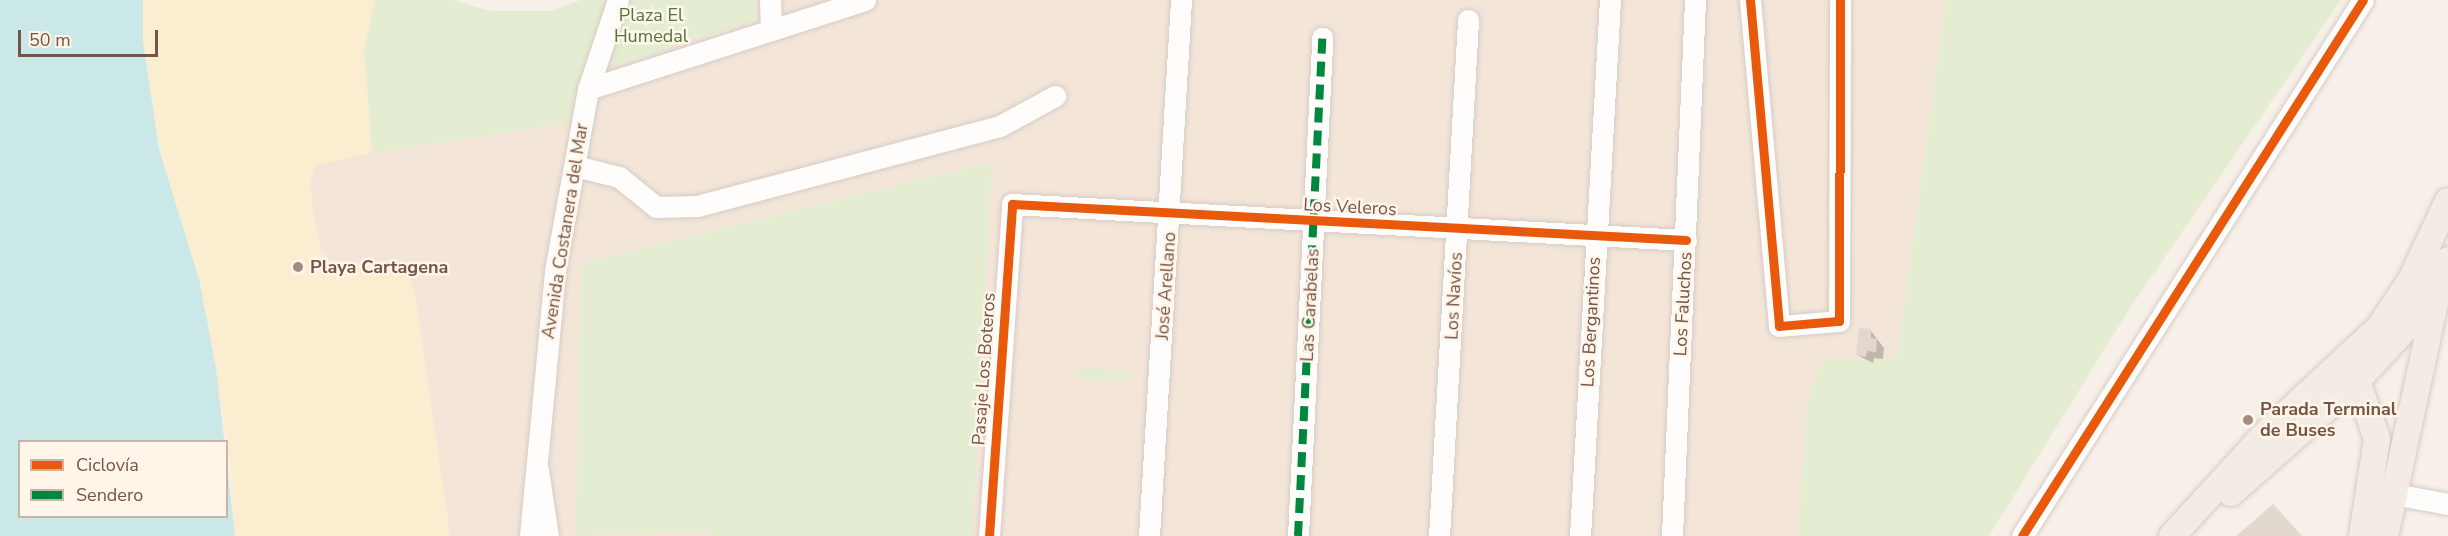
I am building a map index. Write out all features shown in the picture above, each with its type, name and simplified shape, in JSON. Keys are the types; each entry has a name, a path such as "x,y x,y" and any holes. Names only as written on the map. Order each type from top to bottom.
{"main road":[{"path":"2172,536 2272,427 2360,350 2411,280 2448,201"},
{"path":"2182,536 2354,384 2403,331 2445,265"},
{"path":"2362,536 2383,492 2445,265"},
{"path":"2360,350 2354,384 2375,426 2383,492 2385,536"}],"street":[{"name":"Avenida Costanera del Mar","path":"530,536 548,323 588,88 618,0"},
{"path":"770,0 771,30"},
{"path":"588,88 865,0"},
{"name":"José Arellano","path":"1149,536 1181,0"},
{"name":"Los Bergantinos","path":"1580,536 1610,0"},
{"name":"Los Faluchos","path":"1672,536 1695,0"},
{"path":"1750,0 1779,326 1839,321 1840,0"},
{"path":"2022,536 2363,0"},
{"name":"Los Navíos","path":"1439,536 1468,21"},
{"name":"Las Carabelas","path":"1298,536 1315,222 1322,38"},
{"path":"575,166 619,177 656,207 697,206 1000,126 1055,96"},
{"name":"Los Veleros","path":"1012,204 1315,222 1686,240"},
{"name":"Pasaje Los Boteros","path":"989,536 1012,204"},
{"name":"Avenida Costanera del Mar","path":"537,466 547,501 548,536"},
{"path":"2383,492 2448,504"}],"shaded area":[{"path":"375,0 452,0 490,11 551,11 581,0 1946,0 1897,357 1807,405 1798,536 450,536 414,289 406,270 332,262 321,251 313,211 310,181 316,165 372,152 364,50"}],"green space":[{"path":"375,0 452,0 490,11 551,11 581,0 607,0 568,123 372,153 364,50"},
{"name":"Plaza El Humedal","path":"632,0 757,0 757,20 609,68"},
{"path":"1946,0 2341,0 2130,308 1989,536 1798,536 1807,405 1823,359 1897,357"},
{"path":"992,162 972,536 710,536 710,531 576,536 581,264"},
{"path":"1077,367 1131,371 1130,382 1076,378"}],"sand":[{"name":"Playa Cartagena","path":"143,0 375,0 364,50 372,153 316,165 310,181 313,211 321,251 332,262 394,264 406,270 414,289 450,536 235,536 228,440 199,279 159,149 143,41"}],"water":[{"path":"0,0 143,0 143,41 159,149 199,279 216,368 224,440 18,440 18,518 228,518 228,474 235,536 0,536"}],"building":[{"path":"1859,328 1871,329 1871,338 1877,339 1876,352 1867,351 1866,357 1856,355"},
{"path":"2273,504 2302,536 2236,536"}],"marked path":[{"path":"1298,536 1322,38"}],"cycle path":[{"path":"1750,0 1779,326 1839,321 1840,0"},
{"path":"2022,536 2363,0"},
{"path":"989,536 1012,204 1686,240"}],"place":[{"name":"Playa Cartagena","path":"298,267"},
{"name":"Parada Terminal de Buses","path":"2248,420"}]}
